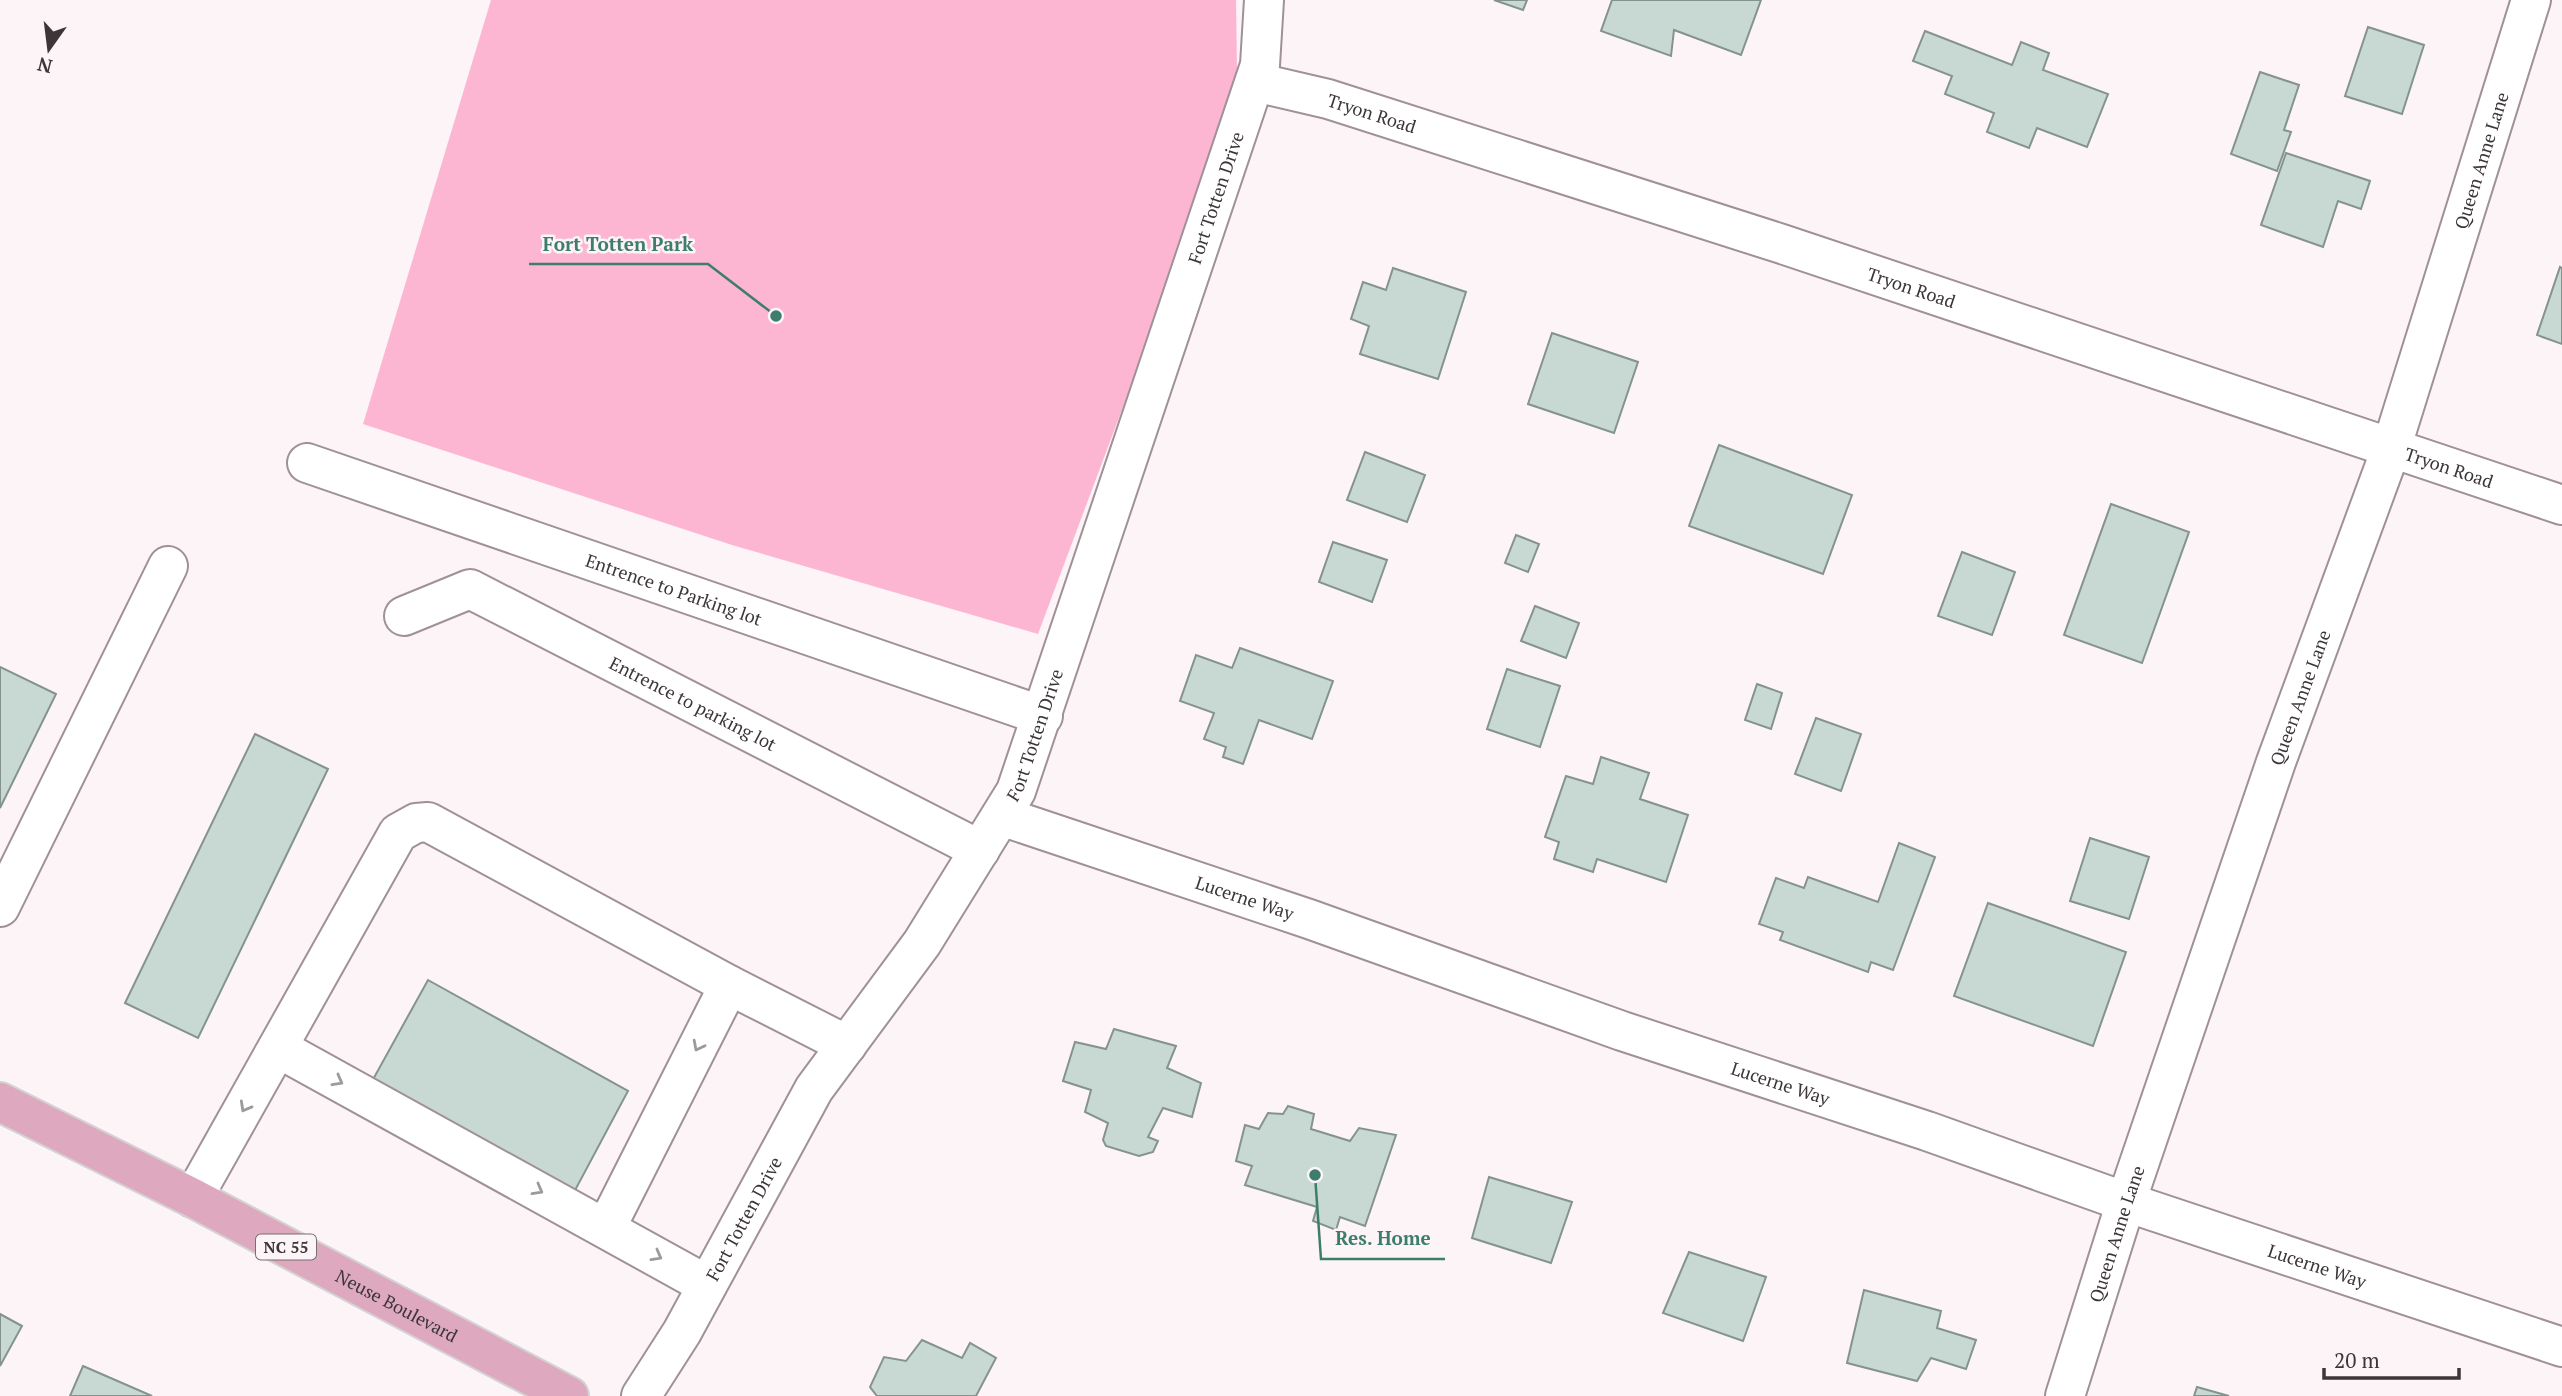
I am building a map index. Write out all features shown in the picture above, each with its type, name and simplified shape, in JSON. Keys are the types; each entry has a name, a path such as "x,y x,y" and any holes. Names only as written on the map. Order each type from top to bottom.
{"main road":[{"name":"Neuse Boulevard","path":"0,1102 193,1198 569,1396"}],"street":[{"name":"Fort Totten Drive","path":"641,1396 681,1332 814,1089 922,943 1016,791 1261,65 1264,0"},
{"name":"Queen Anne Lane","path":"2065,1396 2126,1202 2276,762 2391,449 2531,0"},
{"name":"Tryon Road","path":"1255,82 1328,99 1782,244 2562,505"},
{"name":"Entrence to Parking lot","path":"307,463 1043,716"},
{"path":"0,907 169,566"},
{"name":"Entrence to parking lot","path":"404,616 470,589 980,850"},
{"name":"Lucerne Way","path":"1001,816 1309,919 1622,1031 1927,1131 2126,1202 2562,1347"},
{"path":"193,1198 398,833 416,823 428,822 729,985 847,1045"},
{"path":"606,1228 729,985"},
{"path":"278,1048 707,1285"}],"shaded area":[{"path":"491,0 1236,0 1237,69 1197,209 1038,634 732,545 363,424"}],"building":[{"path":"1494,0 1527,0 1523,10"},
{"path":"1612,0 1761,0 1741,55 1674,30 1671,56 1601,31"},
{"path":"2368,27 2424,45 2402,114 2345,96"},
{"path":"1925,31 2012,65 2021,42 2049,53 2043,70 2108,94 2087,147 2037,128 2029,148 1987,132 1994,113 1945,94 1952,76 1913,61"},
{"path":"2260,72 2299,85 2284,130 2291,132 2277,171 2231,154"},
{"path":"2286,153 2370,181 2361,209 2338,201 2323,247 2261,225"},
{"path":"2560,267 2562,268 2562,344 2537,335"},
{"path":"1393,268 1466,292 1438,379 1360,354 1369,326 1351,319 1363,282 1386,290"},
{"path":"1552,333 1638,362 1614,433 1528,404"},
{"path":"1719,445 1852,495 1823,574 1689,526"},
{"path":"1365,452 1425,475 1407,522 1347,500"},
{"path":"2111,504 2189,532 2142,663 2064,635"},
{"path":"1516,535 1539,544 1528,572 1505,563"},
{"path":"1333,542 1387,560 1372,602 1319,582"},
{"path":"1962,552 2015,572 1992,635 1938,616"},
{"path":"1535,606 1579,623 1566,658 1521,641"},
{"path":"1240,648 1333,681 1312,739 1259,720 1243,764 1223,757 1226,747 1204,739 1214,713 1180,701 1196,655 1232,668"},
{"path":"0,667 56,694 0,808"},
{"path":"1507,669 1560,686 1540,747 1487,729"},
{"path":"1757,684 1782,693 1771,729 1745,720"},
{"path":"1816,718 1861,734 1841,791 1795,774"},
{"path":"255,734 328,769 198,1038 125,1003"},
{"path":"1601,757 1649,773 1640,799 1688,815 1666,882 1597,859 1593,872 1554,859 1559,842 1545,837 1566,776 1593,784"},
{"path":"2090,838 2149,857 2129,919 2070,901"},
{"path":"1899,843 1935,857 1893,970 1871,962 1868,972 1780,940 1783,932 1759,924 1776,878 1804,888 1808,877 1878,902"},
{"path":"1988,903 2126,952 2093,1046 1954,996"},
{"path":"428,980 628,1091 572,1196 371,1083"},
{"path":"1114,1029 1176,1046 1167,1068 1201,1083 1192,1117 1163,1108 1148,1137 1158,1141 1153,1152 1139,1156 1106,1146 1103,1140 1108,1123 1085,1112 1091,1090 1063,1081 1075,1042 1106,1049"},
{"path":"1288,1106 1314,1114 1311,1129 1350,1141 1359,1128 1396,1135 1365,1226 1340,1217 1336,1230 1313,1221 1317,1207 1245,1185 1252,1166 1236,1161 1245,1125 1259,1129 1268,1113 1283,1114"},
{"path":"1489,1177 1572,1202 1551,1263 1472,1238"},
{"path":"1689,1252 1766,1277 1743,1341 1663,1313"},
{"path":"1864,1290 1941,1311 1937,1328 1976,1340 1966,1369 1931,1358 1917,1381 1847,1363"},
{"path":"0,1314 22,1326 0,1366"},
{"path":"922,1340 962,1358 970,1343 996,1358 976,1396 877,1396 870,1387 884,1357 906,1361"},
{"path":"83,1366 152,1396 70,1396"},
{"path":"2197,1387 2229,1396 2194,1396"}],"place":[{"name":"Fort Totten Park","path":"776,316"},
{"name":"Res. Home","path":"1315,1175"}]}
